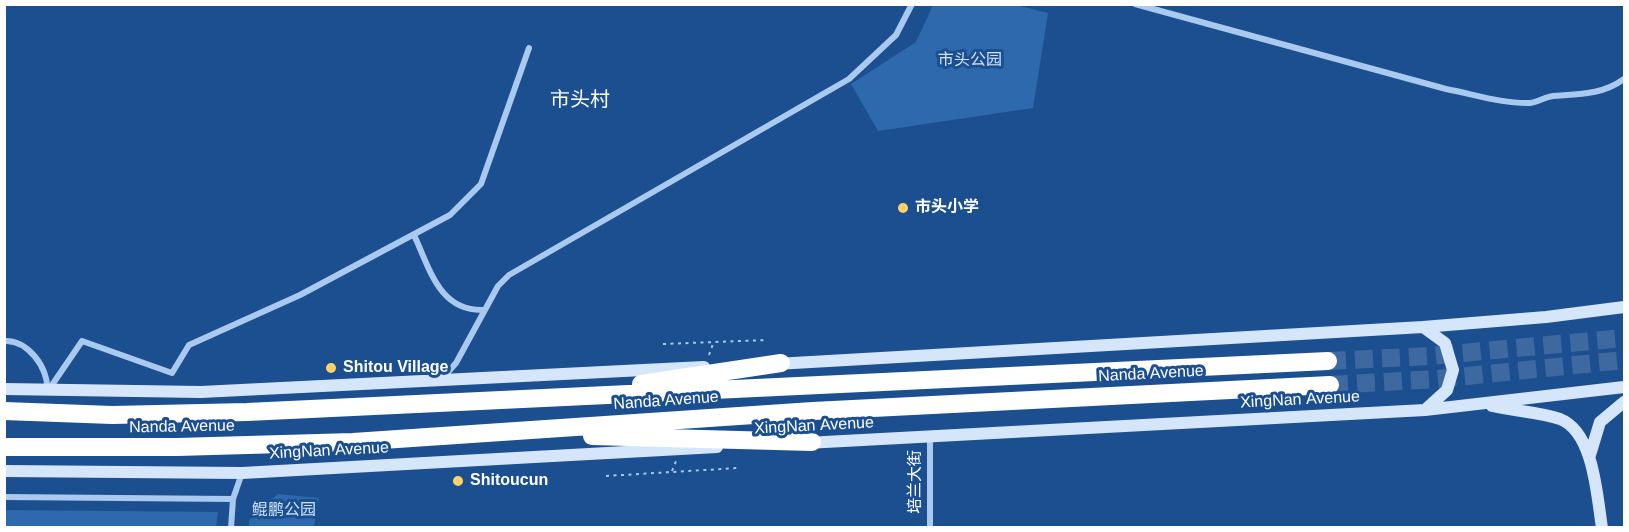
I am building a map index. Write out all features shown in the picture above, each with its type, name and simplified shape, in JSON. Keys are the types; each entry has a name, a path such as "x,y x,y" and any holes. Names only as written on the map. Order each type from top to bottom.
{"highway":[{"name":"Nanda Avenue","path":"4,411 112,415 354,407 1328,361"},
{"path":"548,398 781,363"},
{"name":"Nanda Avenue","path":"4,447 177,447 353,442 825,411 1330,386"},
{"path":"479,434 812,442"}],"main road":[{"path":"4,389 201,392 781,363 1423,327 1546,317 1624,307"},
{"path":"1423,327 1445,343 1453,370 1447,390 1425,410"},
{"name":"XingNan Avenue","path":"4,471 242,473 1425,410 1624,387"},
{"path":"1590,455 1600,422 1624,402"},
{"path":"1479,404 1562,420 1578,436 1590,455 1602,528"}],"street":[{"path":"441,380 456,363 498,286 516,271 849,79 896,35 912,4"},
{"path":"1135,4 1446,89 1496,99 1531,103 1550,97 1585,95 1612,88 1624,79"},
{"path":"47,390 82,341 172,373 189,345 300,295 450,215 481,184 529,48"},
{"path":"414,235 438,286 453,304 471,310 483,310"},
{"path":"4,341 17,342 32,353 48,380 47,390"},
{"name":"培兰大街","path":"930,436 930,528"},
{"path":"231,528 233,499 242,473"},
{"path":"4,497 233,499"}],"path":[{"path":"663,344 767,340"},
{"path":"606,476 738,468"}],"green space":[{"name":"市头公园","path":"933,5 1016,5 1048,13 1033,108 878,131 851,84 916,42"},
{"name":"鲲鹏公园","path":"278,494 319,498 314,527 249,527 249,520"},
{"path":"5,510 218,512 216,527 5,528"}],"tunnel":[{"path":"1328,361 1430,356 1624,338"},
{"path":"1330,385 1437,379 1624,360"}],"place":[{"name":"市头小学","path":"903,208"},
{"name":"Shitou Village","path":"331,368"},
{"name":"Shitoucun","path":"458,481"}],"district":[{"name":"市头村","path":"580,100"}]}
